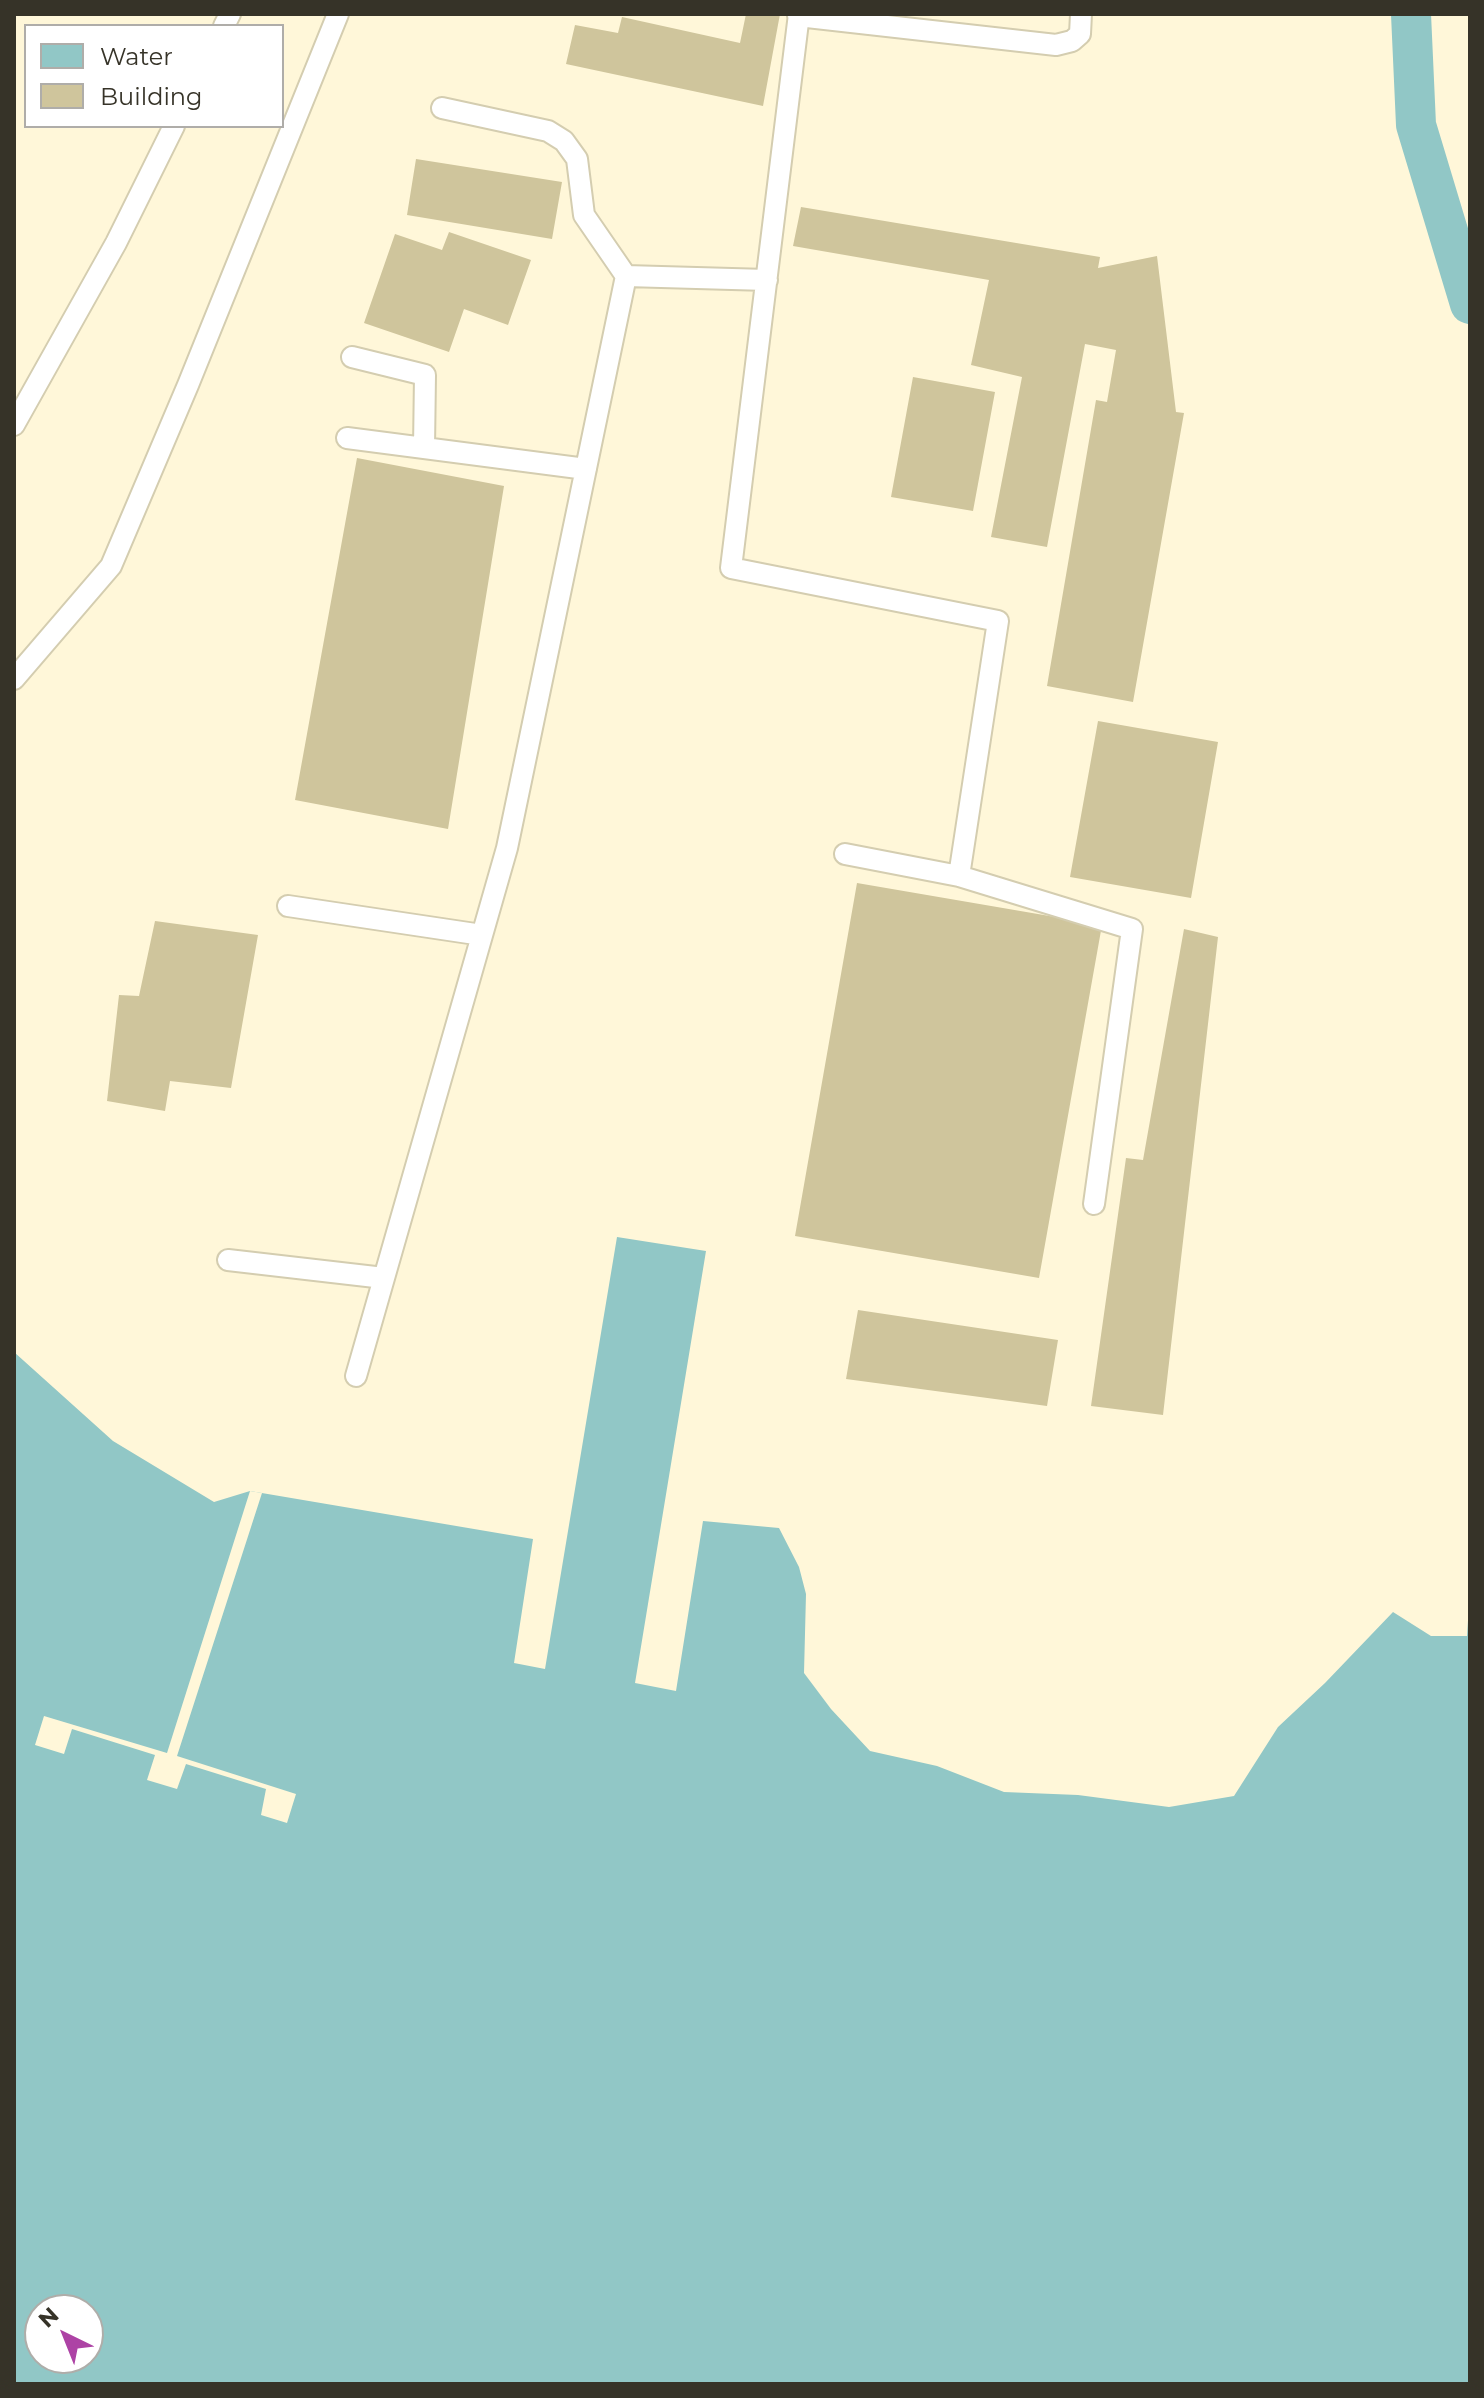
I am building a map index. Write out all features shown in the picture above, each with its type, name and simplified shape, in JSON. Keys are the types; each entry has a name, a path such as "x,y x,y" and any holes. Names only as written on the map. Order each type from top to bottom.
{"lane":[{"path":"14,679 111,566 338,14"},
{"path":"959,876 998,621 731,568 799,15 1056,45 1072,41 1080,34 1081,14"},
{"path":"356,1376 507,848 626,276 584,215 577,159 564,141 548,131 442,108"},
{"path":"14,425 116,243 173,128"},
{"path":"626,276 767,280"},
{"path":"352,357 425,375 424,448"},
{"path":"347,438 586,469"},
{"path":"845,854 959,876 1132,929 1094,1204"},
{"path":"288,906 482,935"},
{"path":"228,1260 384,1278"}],"water":[{"path":"617,1237 706,1251 635,1683 676,1691 703,1521 779,1528 799,1567 806,1594 804,1673 831,1709 870,1751 937,1766 1004,1792 1078,1795 1169,1807 1234,1796 1278,1727 1393,1612 1431,1636 1467,1636 1470,1589 1470,2384 14,2384 14,1352 113,1441 214,1502 250,1491 533,1539 514,1663 545,1669"}],"pier":[{"path":"250,1491 262,1493 177,1756 296,1794 287,1823 261,1815 266,1789 186,1764 177,1789 147,1780 155,1755 72,1729 64,1754 35,1745 44,1716 167,1753"}],"building":[{"path":"746,14 780,14 763,106 566,64 575,25 618,33 622,17 740,43"},
{"path":"416,159 562,182 552,239 407,215"},
{"path":"801,207 1100,257 1098,268 1157,256 1176,412 1184,413 1133,702 1047,686 1096,400 1107,402 1116,350 1085,344 1047,547 991,537 1022,377 971,365 989,280 793,246"},
{"path":"449,232 531,260 508,325 464,309 449,352 364,323 395,234 442,250"},
{"path":"913,377 995,392 973,511 891,497"},
{"path":"357,458 504,486 448,829 295,800"},
{"path":"1098,721 1218,742 1191,898 1070,877"},
{"path":"857,883 1102,925 1039,1278 795,1236"},
{"path":"155,921 258,935 231,1088 170,1081 165,1111 107,1101 119,995 139,996"},
{"path":"1184,929 1218,937 1163,1415 1091,1406 1126,1158 1143,1160"},
{"path":"858,1310 1058,1340 1047,1406 846,1379"}],"waterway":[{"path":"1411,14 1416,125 1470,304"}]}
